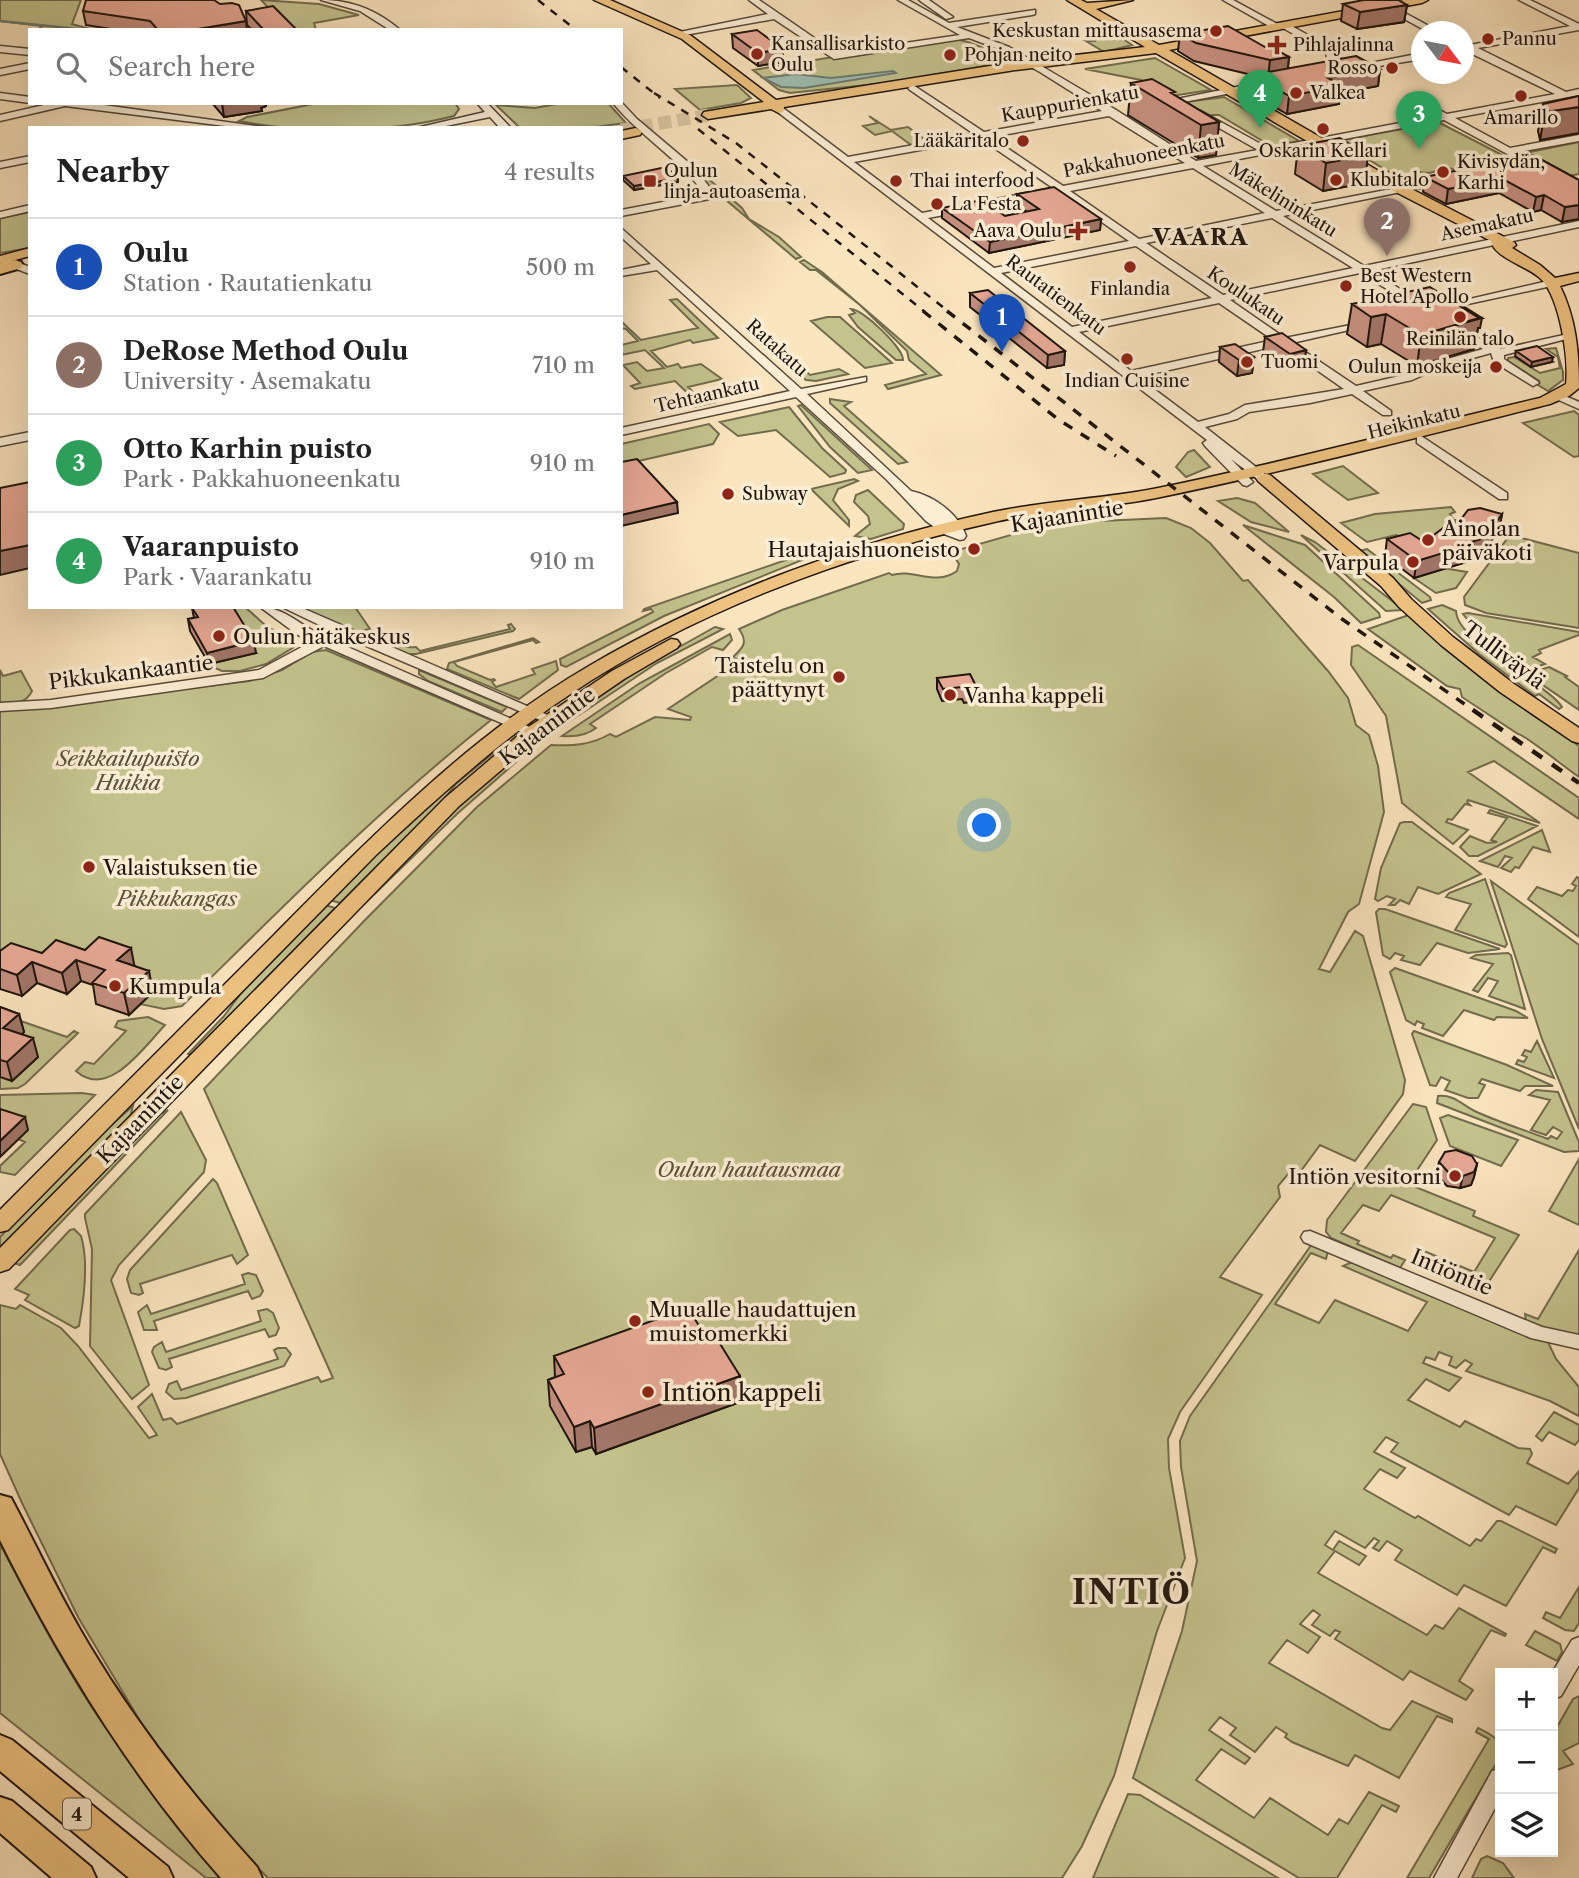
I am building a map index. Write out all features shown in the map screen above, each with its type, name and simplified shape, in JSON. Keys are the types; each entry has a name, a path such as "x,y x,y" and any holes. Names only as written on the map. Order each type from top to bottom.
{"highway":[{"path":"0,1507 59,1626 136,1748 211,1843 244,1878"},
{"name":"4","path":"0,1750 155,1878"},
{"name":"4","path":"0,1812 78,1878"}],"main road":[{"name":"Rautatienkatu","path":"600,0 683,32"},
{"name":"Rautatienkatu","path":"612,0 683,32 782,106"},
{"path":"1073,0 1396,187 1497,241 1499,246 1539,271 1565,280 1558,293 1571,317 1579,323"},
{"path":"1085,7 1127,0"},
{"path":"711,117 1038,66 1144,54 1157,49 1279,29 1422,0"},
{"path":"782,106 913,88 1038,66"},
{"path":"623,135 636,132"},
{"path":"9,265 28,254"},
{"path":"1571,317 1568,337 1575,369 1574,396"},
{"name":"Heikinkatu","path":"1251,476 1421,440 1574,396"},
{"name":"Heikinkatu","path":"1251,476 1574,396"},
{"name":"Kajaanintie","path":"0,1224 369,851 454,773 528,723 593,671 646,642 795,579 953,531 1022,512 1137,497 1251,476"},
{"name":"Tulliväylä","path":"1251,476 1387,582 1405,603 1447,641 1497,680 1579,737"},
{"name":"Kajaanintie","path":"0,1263 528,723 552,720 618,675 719,620 773,597 953,531"}],"street":[{"path":"326,0 363,9 393,28"},
{"path":"354,0 382,10 406,28"},
{"path":"753,0 834,56 968,36"},
{"path":"902,0 940,23 952,25 1032,12"},
{"path":"923,0 955,21 952,25"},
{"path":"1227,0 1279,29 1330,51 1330,56 1357,70"},
{"path":"1374,0 1419,21"},
{"path":"1523,0 1577,28"},
{"path":"683,32 774,16"},
{"path":"952,25 968,36"},
{"path":"1474,45 1530,33 1577,28"},
{"name":"Mäkelininkatu","path":"968,36 999,47 1038,66 1495,352 1498,360 1533,383"},
{"path":"0,49 28,52"},
{"path":"1474,51 1579,102"},
{"path":"1332,72 1357,70 1411,58"},
{"path":"0,72 28,66"},
{"name":"Kauppurienkatu","path":"1151,105 1283,81"},
{"name":"Koulukatu","path":"913,88 1387,414"},
{"name":"Pakkahuoneenkatu","path":"922,216 1579,92"},
{"path":"0,96 28,100"},
{"path":"1410,98 1556,176"},
{"path":"1178,100 1267,151"},
{"path":"0,118 56,105"},
{"path":"80,105 248,126"},
{"path":"483,105 504,126"},
{"path":"619,105 692,170 710,196 623,213"},
{"name":"Rautatienkatu","path":"782,106 848,160 1201,430 1209,443 1251,476"},
{"name":"Kauppurienkatu","path":"848,160 1122,110"},
{"path":"431,126 491,114"},
{"path":"192,126 204,121"},
{"path":"1510,151 1579,138"},
{"path":"0,165 28,159"},
{"path":"1509,167 1528,161"},
{"path":"990,268 1396,187 1457,178"},
{"path":"0,215 28,208"},
{"name":"Asemakatu","path":"1073,330 1579,224"},
{"name":"Ratakatu","path":"623,233 953,531"},
{"path":"9,265 28,278"},
{"path":"623,273 660,266"},
{"path":"1412,313 1565,280"},
{"path":"1130,375 1385,319"},
{"path":"1201,430 1245,409 1310,400 1408,378 1437,365 1568,337"},
{"name":"Tehtaankatu","path":"623,430 862,379"},
{"path":"0,442 28,436"},
{"path":"1421,440 1503,496"},
{"path":"269,609 291,626 323,641 528,723"},
{"path":"292,609 528,723"},
{"name":"Pikkukankaantie","path":"0,707 51,704 240,679 273,670 340,632"},
{"name":"Intiöntie","path":"1310,1237 1538,1333 1579,1342"},
{"path":"1558,1682 1579,1646"},
{"path":"1445,1878 1495,1787"}],"green space":[{"path":"0,0 81,0 72,24 86,28 40,28 42,26 0,21"},
{"path":"261,0 319,4 359,15 314,23 315,28 288,28"},
{"path":"1113,32 1132,45 1104,52 1086,41 1095,41 1097,38 1092,35"},
{"path":"951,38 1009,58 1009,62 886,83 790,93 779,90 753,70"},
{"path":"1155,58 1211,90 1171,96 1141,80 1085,69"},
{"path":"737,85 751,98 741,103 700,110 675,89"},
{"path":"1224,97 1299,141 1271,146 1219,115 1207,115 1186,102"},
{"path":"308,105 456,105 459,109 454,116 402,126 274,126 239,121"},
{"path":"496,105 535,108 551,105 610,105 626,123 603,126 518,126"},
{"path":"869,116 891,130 908,127 928,142 911,145 892,131 875,135 863,126 878,123"},
{"path":"1438,122 1516,162 1458,172 1450,168 1429,173 1418,172 1412,182 1396,176 1338,141"},
{"path":"1579,142 1579,174 1569,176 1525,153"},
{"path":"697,169 742,208 749,219 779,237 801,257 796,259 714,190 711,191"},
{"path":"28,212 28,248 0,253 0,218"},
{"path":"804,260 822,272 941,375 888,389 885,385 926,374 909,360 907,351 860,305 816,270 810,270 800,262"},
{"path":"677,299 718,338 693,343 690,340 651,351 667,367 678,364 681,368 701,364 722,379 688,387 704,403 716,402 693,407 699,404 675,381 635,389 631,386 640,383 623,365 637,362 647,371 664,368 645,350 623,355 623,345 638,341 623,328 623,323 641,340 698,328 670,300"},
{"path":"851,309 864,315 882,330 897,347 903,360 896,360 858,327 849,315 855,313"},
{"path":"840,317 892,363 865,368 811,321"},
{"path":"756,327 810,375 839,369 848,374 816,381 806,380 749,330"},
{"path":"1556,348 1563,372 1563,380 1548,391 1535,383 1539,381 1508,361 1508,358 1514,357 1540,373 1560,368 1558,357 1546,349"},
{"path":"830,399 851,402 844,406 907,462 898,464 830,403"},
{"path":"801,405 872,470 858,473 830,447 798,406"},
{"path":"789,407 822,448 846,470 845,473 830,477 776,430 738,436 720,422"},
{"path":"1574,411 1579,415 1579,456 1574,457 1523,423"},
{"path":"709,424 719,434 713,444 623,465 623,444"},
{"path":"1194,450 1210,467 1186,477 1176,467 1188,452"},
{"path":"1343,466 1378,493 1348,500 1313,474"},
{"path":"854,479 858,481 838,489 833,500 849,520 849,526 811,489"},
{"path":"868,490 904,524 903,529 871,539 855,536 870,524 868,516 854,502 856,495"},
{"path":"1237,498 1255,503 1289,532 1251,522 1218,501"},
{"path":"1451,507 1455,512 1450,514 1454,520 1458,520 1428,548 1396,535 1367,542 1341,523 1375,514"},
{"name":"Oulun hautausmaa","path":"1166,518 1191,528 1210,543 1243,581 1248,580 1328,671 1348,698 1356,725 1369,735 1378,766 1384,812 1359,904 1348,912 1319,969 1330,972 1355,931 1363,936 1405,1080 1403,1094 1355,1161 1320,1145 1298,1175 1288,1174 1278,1186 1280,1197 1220,1277 1262,1295 1180,1412 1168,1439 1169,1468 1185,1558 1157,1631 1114,1776 1082,1846 1062,1878 268,1878 223,1833 149,1736 78,1617 22,1503 0,1454 0,1305 16,1309 20,1305 61,1328 149,1438 157,1435 138,1407 152,1394 163,1420 171,1418 177,1424 318,1377 321,1382 333,1378 204,1089 365,920 477,807 551,745 582,744 610,734 616,737 655,717 690,720 691,717 668,709 740,661 733,657 744,644 739,629 782,610 889,573 932,577 949,575 957,571 959,564 951,552 1032,529 1100,521"},
{"path":"1243,525 1305,545 1379,613 1380,617 1361,623 1334,597"},
{"path":"1301,535 1315,542 1404,610 1386,611"},
{"path":"1510,535 1579,553 1579,628 1486,613 1465,605 1464,597"},
{"path":"1367,549 1431,600 1422,603 1359,551"},
{"path":"809,552 817,554 664,616 566,667 561,665 560,659 653,612 651,609 643,611 644,609"},
{"path":"1443,568 1467,572 1456,588 1436,593 1414,578"},
{"path":"1442,605 1456,611 1460,623 1486,649 1540,687 1562,707 1559,709 1539,694 1535,696 1479,654 1428,609"},
{"path":"219,609 247,609 265,625 295,643 294,647 266,664 240,671 222,671 208,665 204,660 207,660"},
{"path":"303,609 356,609 370,629 355,632"},
{"path":"1463,614 1579,632 1579,635 1539,650 1541,653 1533,657 1545,664 1524,671 1482,638"},
{"path":"1409,615 1499,690 1579,746 1579,777 1529,740 1462,697 1460,689 1447,686 1368,629"},
{"path":"511,624 515,629 513,631 416,654 408,654 366,637 384,634 398,644 416,647 420,651 510,629 508,625"},
{"path":"715,627 723,629 657,663 552,733 548,732 640,669"},
{"path":"730,634 732,640 723,650 712,647 666,673 590,724 596,728 592,731 562,736 640,683"},
{"path":"533,638 539,642 533,640 454,662 457,666 490,680 494,679 492,682 496,687 535,674 532,669 556,661 558,670 519,699 447,669 449,663"},
{"path":"1358,645 1579,798 1579,819 1494,761 1468,772 1540,823 1468,800 1470,805 1465,804 1452,820 1448,819 1446,822 1468,830 1453,844 1402,803 1386,716 1351,665 1352,647"},
{"path":"326,650 491,720 371,823 182,1006 164,1009 140,1004 152,992 122,981 0,977 0,711 249,681 282,670 312,652"},
{"path":"1549,667 1567,676 1565,677 1579,687 1579,710 1527,674"},
{"path":"0,670 3,676 21,671 32,691 26,699 0,703"},
{"path":"419,670 507,707 502,712 428,681 419,674"},
{"path":"499,745 502,746 456,784 442,802 340,903 330,900 395,835"},
{"path":"521,753 524,755 458,813 361,907 458,806"},
{"path":"1490,810 1537,826 1478,856 1469,856 1460,847 1470,836 1487,843 1497,842 1491,840 1507,818 1488,813"},
{"path":"1412,822 1481,874 1438,894 1418,887 1409,904 1400,900 1395,905 1389,905 1395,899 1387,896 1378,901 1375,899 1381,868 1400,823"},
{"path":"1542,830 1550,852 1533,847 1519,868 1515,867 1511,872 1501,868 1512,858 1505,856 1498,867 1480,861"},
{"path":"1577,877 1579,937 1528,899 1537,887 1562,896 1568,890 1573,891 1576,886 1572,884"},
{"path":"1485,879 1507,944 1505,947 1455,930 1471,904 1446,897 1449,893"},
{"path":"1491,881 1579,945 1579,1129 1542,1039"},
{"path":"325,905 335,908 192,1055 188,1054 224,1016 250,981"},
{"path":"1379,909 1500,949 1468,953 1437,943 1420,965 1401,960 1404,956 1395,953 1390,959 1383,955 1376,912"},
{"path":"1476,955 1511,955 1525,1009 1489,996 1498,981 1488,978 1478,992 1473,990 1493,964 1471,958"},
{"path":"1395,968 1516,1011 1528,1018 1497,1017 1494,1020 1464,1010 1443,1036 1422,1028 1424,1024 1417,1021 1415,1025 1406,1020 1390,972"},
{"path":"148,1017 165,1025 125,1067 100,1079 88,1078 76,1071 85,1062 94,1064 126,1031 115,1027 118,1021"},
{"path":"15,1019 67,1037 74,1031 78,1033 25,1084 18,1088 0,1089 0,1077"},
{"path":"1414,1031 1507,1065 1553,1086 1525,1086 1520,1091 1482,1079 1479,1083 1485,1085 1478,1098 1468,1098 1445,1090 1450,1081 1441,1077 1436,1086 1430,1085 1412,1034"},
{"path":"1537,1041 1554,1078 1516,1064 1518,1060 1524,1062 1527,1057 1522,1055 1525,1050 1531,1052"},
{"path":"1536,1090 1558,1092 1579,1142 1579,1151 1564,1152 1437,1103 1438,1096 1449,1097 1496,1120 1548,1139 1551,1136 1557,1139 1562,1132 1553,1127 1546,1135 1531,1130 1550,1100 1529,1095"},
{"path":"0,1095 95,1095 15,1175 0,1172 0,1166 25,1142 18,1139 27,1130 0,1120"},
{"path":"1413,1104 1426,1107 1437,1140 1408,1184 1475,1211 1473,1216 1519,1235 1488,1283 1421,1255 1424,1251 1474,1272 1495,1238 1391,1195 1379,1211 1363,1205 1341,1233 1359,1241 1357,1244 1391,1258 1393,1255 1405,1260 1400,1268 1331,1238 1326,1232 1327,1220"},
{"path":"133,1106 130,1118 0,1253 0,1237 103,1132"},
{"path":"168,1110 20,1265 14,1263 157,1115"},
{"path":"181,1112 206,1160 204,1172 119,1265 111,1280 149,1385 132,1399 90,1346 92,1249 85,1214"},
{"path":"1448,1115 1518,1140 1501,1166 1450,1146 1440,1118"},
{"path":"1579,1159 1579,1225 1549,1211"},
{"path":"213,1179 248,1255 237,1264 232,1255 140,1284 143,1293 131,1293 127,1279 130,1270"},
{"path":"74,1229 81,1236 85,1269 81,1315 79,1326 75,1328 25,1300 29,1295 15,1289 70,1230"},
{"path":"1312,1244 1328,1251 1326,1259 1311,1253 1275,1304 1319,1323 1335,1300 1408,1331 1427,1302 1343,1266 1352,1262 1547,1340 1556,1359 1579,1387 1579,1416 1550,1401 1466,1371 1472,1364 1465,1360 1456,1368 1449,1365 1452,1357 1439,1352 1435,1360 1426,1357 1423,1363 1461,1378 1449,1391 1426,1379 1408,1400 1460,1427 1465,1421 1518,1448 1530,1449 1532,1454 1527,1463 1568,1484 1579,1471 1579,1488 1556,1525 1516,1506 1509,1515 1391,1452 1398,1443 1386,1437 1374,1452 1405,1468 1397,1478 1380,1469 1364,1489 1415,1518 1418,1516 1470,1546 1476,1539 1481,1541 1497,1521 1501,1521 1557,1549 1555,1553 1543,1547 1506,1606 1464,1585 1457,1595 1395,1560 1402,1550 1387,1541 1379,1551 1373,1548 1379,1541 1374,1538 1365,1548 1335,1531 1325,1545 1333,1550 1339,1541 1366,1556 1359,1565 1335,1551 1318,1573 1427,1635 1435,1625 1443,1629 1459,1608 1506,1634 1505,1636 1491,1630 1459,1681 1473,1690 1466,1700 1410,1671 1403,1680 1335,1639 1340,1632 1335,1630 1330,1636 1312,1625 1320,1615 1313,1610 1300,1624 1320,1637 1308,1653 1287,1640 1269,1663 1382,1728 1390,1730 1412,1701 1452,1719 1452,1722 1437,1716 1399,1778 1355,1755 1348,1766 1292,1742 1285,1737 1287,1734 1276,1727 1255,1752 1230,1735 1236,1728 1220,1717 1209,1730 1250,1758 1245,1764 1221,1749 1196,1780 1254,1818 1270,1798 1328,1835 1339,1819 1348,1824 1369,1792 1399,1806 1396,1812 1382,1805 1337,1878 1299,1878 1133,1778 1182,1631 1197,1561 1181,1467 1180,1441 1190,1416"},
{"path":"1579,1250 1579,1335 1542,1328 1526,1321 1525,1314 1538,1319"},
{"path":"242,1275 256,1275 263,1291 260,1296 252,1299 248,1291 154,1321 157,1330 144,1330 138,1312 147,1305 151,1314 245,1284"},
{"path":"267,1309 273,1313 279,1328 276,1335 269,1337 265,1329 169,1359 172,1367 166,1370 159,1368 152,1352 154,1347 162,1342 166,1352 261,1321 258,1311"},
{"path":"286,1348 291,1354 284,1366 186,1398 174,1399 166,1392 169,1384 177,1381 181,1390 278,1359 274,1350"},
{"path":"1554,1412 1579,1425 1579,1440 1575,1445 1549,1432 1542,1441 1536,1436"},
{"path":"0,1544 61,1656 101,1721 147,1783 231,1878 206,1878 0,1713"},
{"path":"1579,1587 1579,1623 1574,1631 1565,1630 1543,1618 1546,1612 1560,1618"},
{"path":"1535,1631 1560,1644 1562,1652 1557,1661 1526,1645"},
{"path":"1579,1696 1579,1743 1563,1751 1573,1764 1558,1770 1558,1725 1573,1699"},
{"path":"1478,1728 1495,1738 1495,1766 1429,1878 1407,1878 1489,1739 1476,1732"},
{"path":"1128,1794 1140,1795 1278,1878 1093,1878"},
{"path":"1487,1856 1503,1863 1514,1878 1472,1878 1481,1859"}],"shaded area":[{"path":"893,71 896,73 804,88 781,87 763,78 796,74 831,78"}],"building":[{"path":"86,0 214,0 220,4 239,5 246,21 204,28 156,28 150,21 83,11"},
{"path":"1364,0 1398,0 1407,5 1360,12 1343,4"},
{"path":"273,6 295,28 262,28 246,11"},
{"path":"1228,26 1289,57 1270,60 1196,43 1180,34"},
{"path":"757,30 783,49 758,53 732,34"},
{"path":"1356,56 1380,69 1328,78 1342,86 1289,96 1252,75"},
{"path":"1152,79 1219,122 1201,125 1131,83"},
{"path":"1579,96 1579,107 1545,112 1543,104"},
{"path":"1340,138 1368,155 1326,163 1298,146"},
{"path":"1533,155 1579,180 1579,205 1565,207 1544,195 1536,197 1501,178 1448,189 1425,177"},
{"path":"666,167 678,178 634,186 623,176"},
{"path":"1054,187 1101,219 990,242 942,208 982,200 1005,216 1039,209 1017,194"},
{"path":"1430,287 1479,318 1421,335 1386,314 1371,317 1352,304"},
{"path":"988,290 1065,351 1048,355 970,293"},
{"path":"1452,301 1455,301 1482,318 1479,318"},
{"path":"1282,333 1306,350 1290,354 1265,337"},
{"path":"1235,344 1254,357 1239,360 1220,347"},
{"path":"1537,346 1553,357 1532,362 1516,351"},
{"path":"637,459 677,502 623,515 623,462"},
{"path":"28,482 28,545 0,551 0,488"},
{"path":"1480,508 1502,514 1485,538 1471,542 1473,544 1417,561 1387,539 1410,533 1421,540 1431,537 1443,528 1452,531 1468,510"},
{"name":"Oulun hätäkeskus","path":"193,609 234,609 254,641 207,653 188,619 198,617"},
{"path":"970,674 978,690 964,691 962,687 943,689 937,678"},
{"path":"99,937 131,948 117,960 149,971 124,993 92,983 105,970 76,960 62,973 32,962 17,975 0,969 0,951 11,943 42,953 56,940 85,950"},
{"path":"0,1007 19,1014 3,1028 33,1038 7,1062 0,1060"},
{"path":"0,1109 25,1117 0,1141"},
{"path":"1456,1150 1472,1156 1477,1164 1474,1172 1463,1176 1449,1173 1439,1162 1445,1152"},
{"path":"688,1308 709,1342 717,1339 740,1376 594,1428 590,1421 574,1427 548,1380 564,1374 554,1356"}],"waterway":[{"path":"0,21 68,28"}],"tunnel":[{"path":"623,130 708,115"}],"railway":[{"path":"538,0 573,28"},
{"path":"623,69 660,98"},
{"path":"654,93 736,143 949,312"},
{"path":"698,129 925,312"},
{"path":"923,311 1059,420 1116,456"},
{"path":"947,311 1342,619 1476,712"},
{"path":"1473,710 1579,783"}],"place":[{"name":"Keskustan mittausasema","path":"1216,31"},
{"name":"Pannu","path":"1488,39"},
{"name":"Pihlajalinna","path":"1277,45"},
{"name":"Kansallisarkisto Oulu","path":"757,54"},
{"name":"Pohjan neito","path":"950,55"},
{"name":"Rosso","path":"1392,68"},
{"name":"Valkea","path":"1296,93"},
{"name":"Amarillo","path":"1521,96"},
{"name":"Vaaranpuisto","path":"1260,128"},
{"name":"Oskarin Kellari","path":"1323,129"},
{"name":"Lääkäritalo","path":"1023,141"},
{"name":"Otto Karhin puisto","path":"1419,149"},
{"name":"Kivisydän, Karhi","path":"1443,172"},
{"name":"Klubitalo","path":"1336,180"},
{"name":"Oulun linja-autoasema","path":"650,181"},
{"name":"Thai interfood","path":"896,181"},
{"name":"La Festa","path":"937,204"},
{"name":"Aava Oulu","path":"1078,231"},
{"name":"DeRose Method Oulu","path":"1387,256"},
{"name":"Finlandia","path":"1130,267"},
{"name":"Best Western Hotel Apollo","path":"1346,286"},
{"name":"Reinilän talo","path":"1460,317"},
{"name":"Oulu","path":"1002,352"},
{"name":"Indian Cuisine","path":"1127,359"},
{"name":"Tuomi","path":"1247,362"},
{"name":"Oulun moskeija","path":"1496,367"},
{"name":"Subway","path":"728,494"},
{"name":"Ainolan päiväkoti","path":"1428,540"},
{"name":"Hautajaishuoneisto","path":"974,549"},
{"name":"Varpula","path":"1413,562"},
{"name":"Oulun hätäkeskus","path":"219,636"},
{"name":"Taistelu on päättynyt","path":"839,677"},
{"name":"Vanha kappeli","path":"950,695"},
{"name":"Valaistuksen tie","path":"89,867"},
{"name":"Kumpula","path":"115,986"},
{"name":"Intiön vesitorni","path":"1455,1176"},
{"name":"Muualle haudattujen muistomerkki","path":"635,1321"},
{"name":"Intiön kappeli","path":"648,1392"}],"district":[{"name":"VAARA","path":"1201,237"},
{"name":"INTIÖ","path":"1132,1592"}],"park label":[{"name":"Seikkailupuisto Huikia","path":"128,770"},
{"name":"Pikkukangas","path":"177,898"}]}
